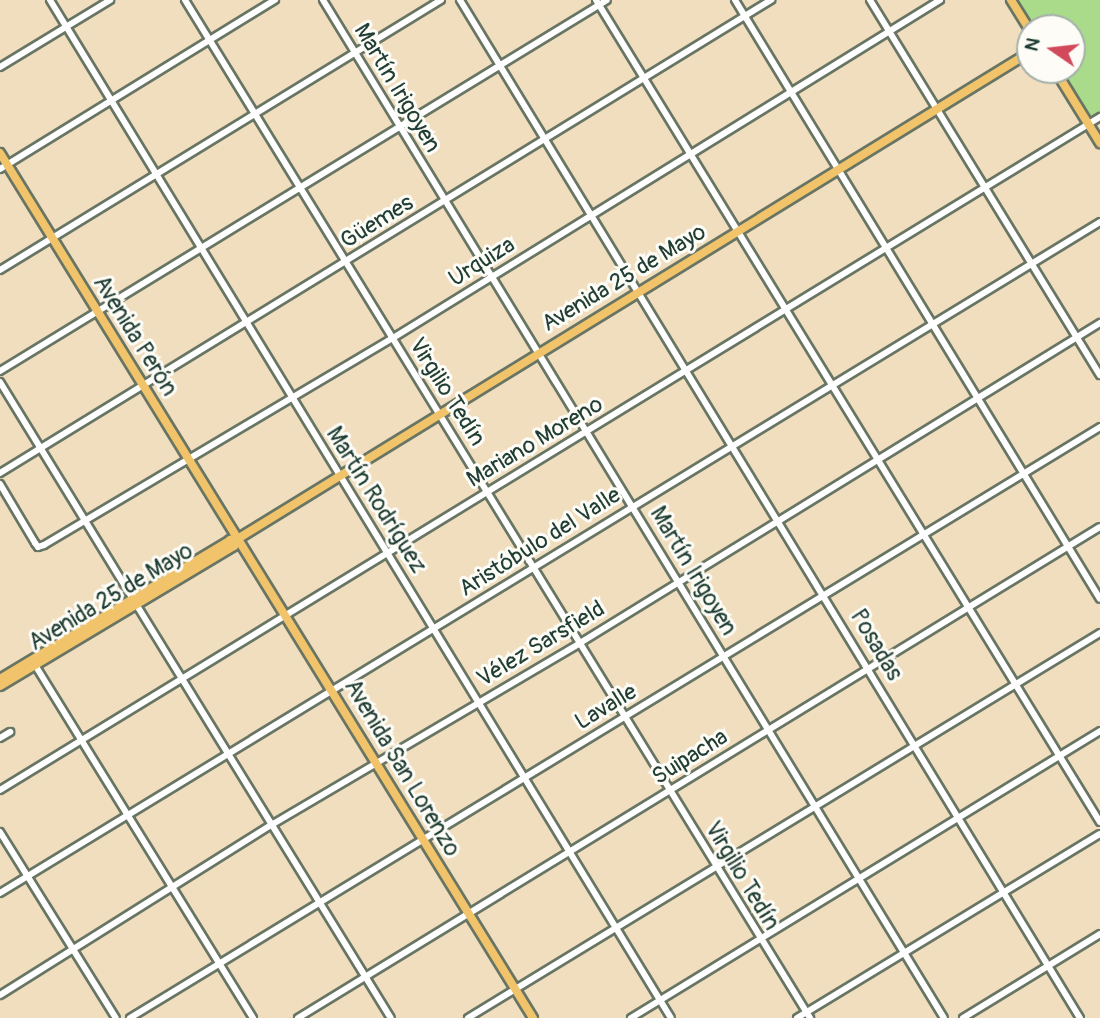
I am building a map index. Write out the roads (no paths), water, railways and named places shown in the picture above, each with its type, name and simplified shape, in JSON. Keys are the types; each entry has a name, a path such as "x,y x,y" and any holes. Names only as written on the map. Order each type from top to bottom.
{"main road":[{"name":"Avenida 25 de Mayo","path":"0,679 234,546 239,538 537,353 1016,61"},
{"path":"1064,84 1100,143"},
{"name":"Avenida Perón","path":"0,153 4,166 52,237 239,538"},
{"name":"Avenida San Lorenzo","path":"239,538 533,1018"},
{"name":"Avenida 25 de Mayo","path":"0,686 33,662"}],"street":[{"name":"Martín Rodríguez","path":"50,0 248,322 339,476 526,776 671,1018"},
{"path":"0,67 110,0"},
{"name":"Virgilio Tedín","path":"185,0 441,413 808,1015"},
{"path":"4,166 275,0"},
{"name":"Martín Irigoyen","path":"323,0 944,1018"},
{"path":"0,270 441,0"},
{"name":"Posadas","path":"460,0 825,594 1080,1018"},
{"path":"0,371 500,65 598,2 607,0"},
{"path":"735,0 836,171 933,324 1100,599"},
{"name":"Güemes","path":"0,473 771,0"},
{"path":"870,0 1100,375"},
{"name":"Urquiza","path":"0,484 38,547 86,522 292,396 393,338 940,0"},
{"path":"598,2 1100,822"},
{"name":"Mariano Moreno","path":"0,790 1100,117"},
{"name":"Aristóbulo del Valle","path":"0,893 1100,222"},
{"name":"Vélez Sarsfield","path":"0,995 273,824 580,643 1100,323"},
{"path":"0,382 230,752 391,1018"},
{"name":"Lavalle","path":"130,1018 1100,427"},
{"name":"Suipacha","path":"299,1018 768,728 1100,527"},
{"path":"468,1018 814,804 1100,632"},
{"path":"33,662 253,1018"},
{"path":"631,1018 1100,731"},
{"path":"0,738 10,732"},
{"path":"0,832 116,1018"},
{"path":"797,1018 808,1015 904,953 1100,834"},
{"path":"963,1018 1100,934"}]}
